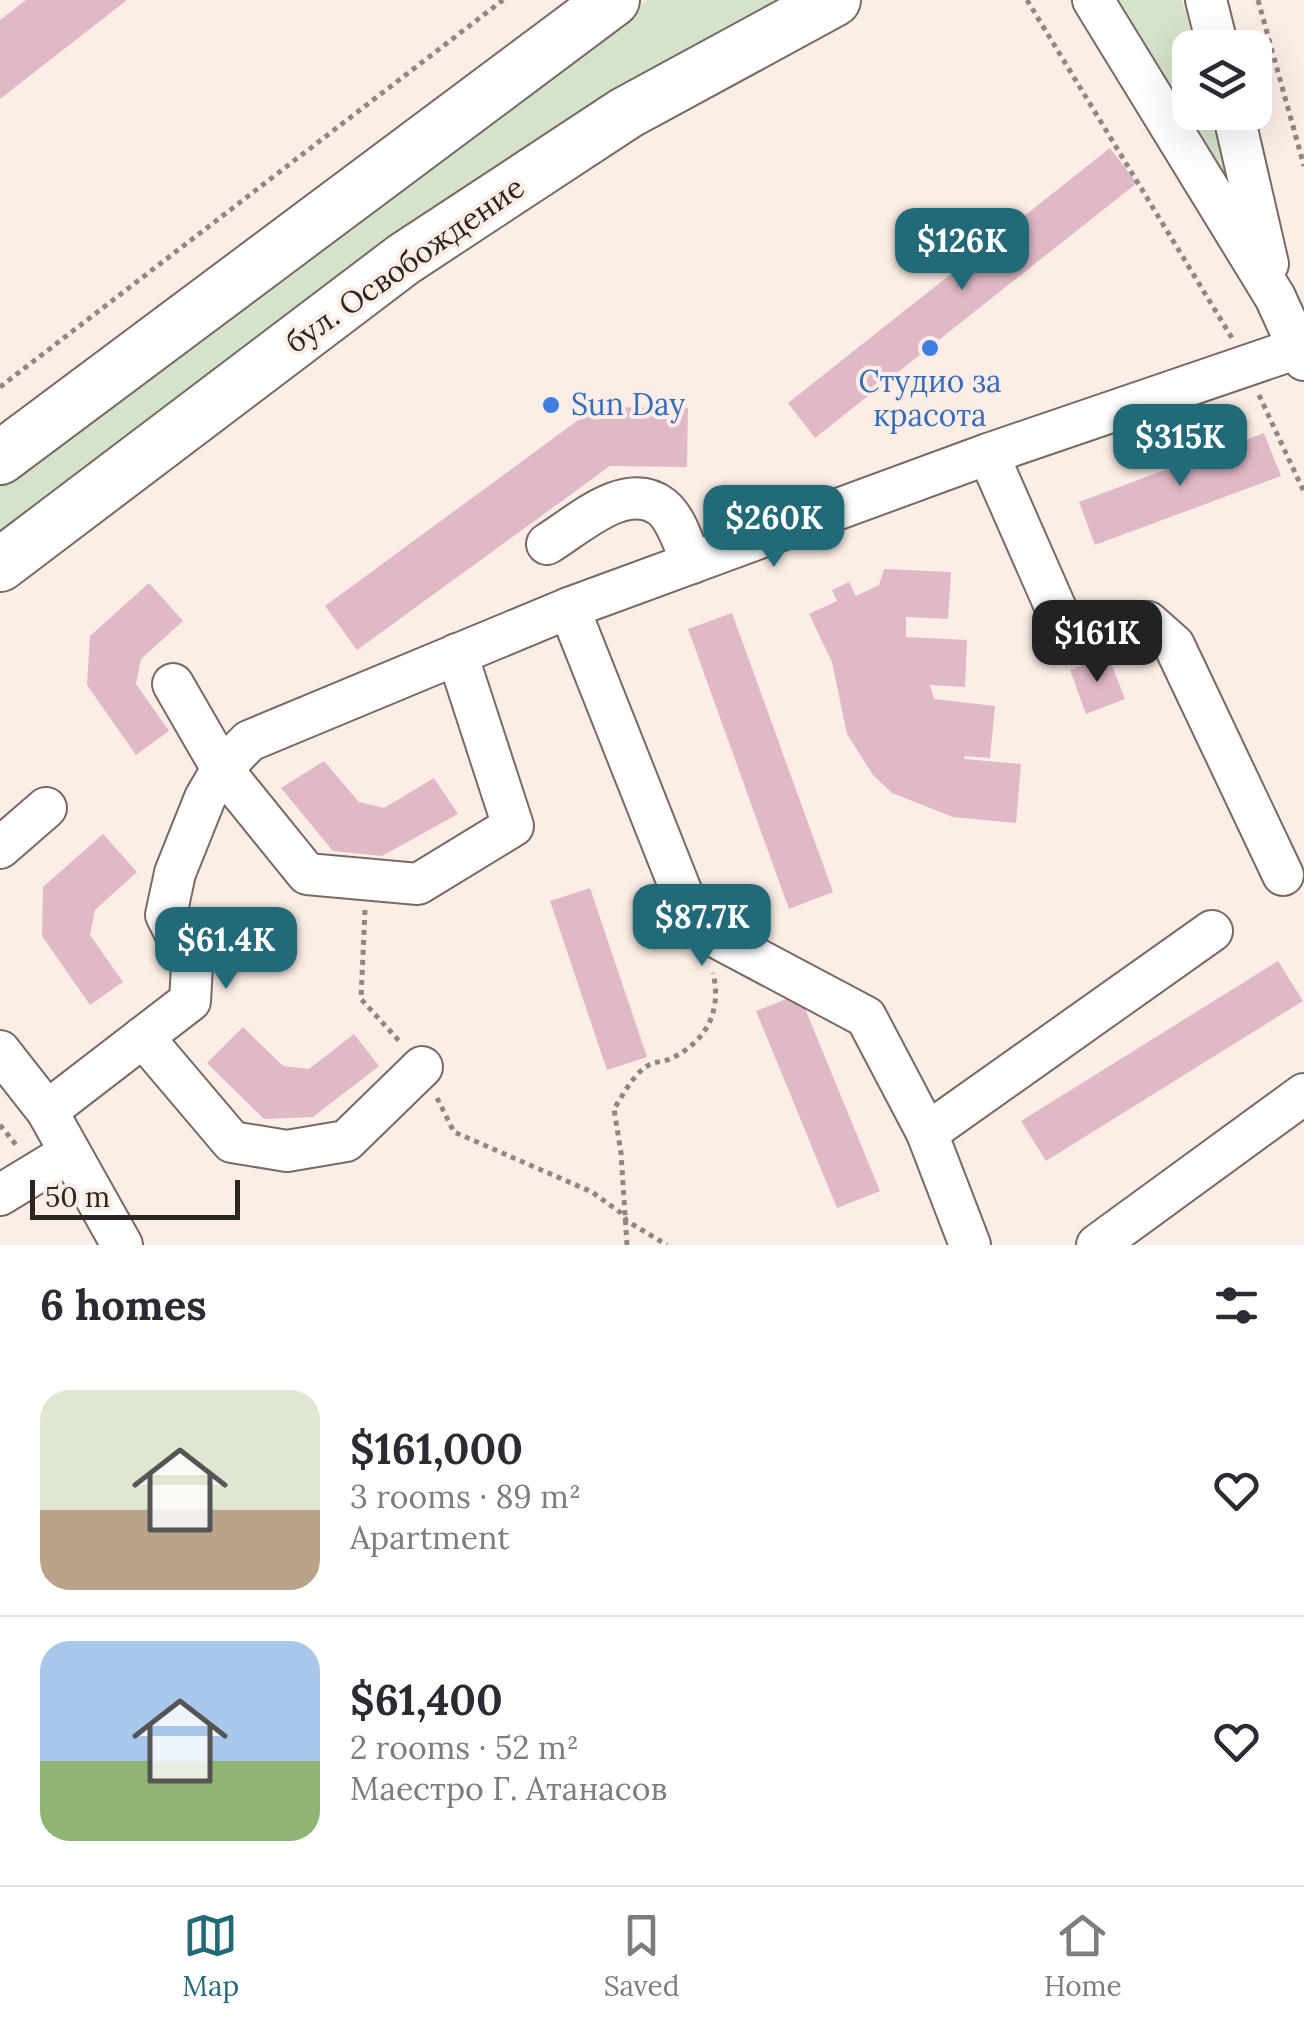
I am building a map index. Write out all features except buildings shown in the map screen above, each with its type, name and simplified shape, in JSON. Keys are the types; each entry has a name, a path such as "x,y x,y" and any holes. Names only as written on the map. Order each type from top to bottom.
{"main road":[{"path":"0,458 613,0"},
{"name":"бул. Освобождение","path":"0,566 404,259 626,113 834,0"}],"street":[{"path":"47,1111 190,1002 192,966 166,915 175,873 205,798 222,768 249,740 570,608 988,454 1302,351 1276,297 1093,0"},
{"path":"1206,0 1214,30"},
{"path":"1237,130 1276,297"},
{"path":"988,454 1068,636 1107,623 1148,622 1174,645 1283,876"},
{"path":"547,544 620,499 640,499 661,506 673,521 692,563"},
{"path":"570,608 696,926 866,1017 927,1133 970,1245"},
{"path":"173,684 222,768 307,874 418,884 514,826 457,654"},
{"path":"0,848 46,808"},
{"path":"927,1133 1212,930"},
{"path":"143,1038 232,1142 287,1151 346,1140 422,1067"},
{"path":"0,1051 47,1111 122,1245"},
{"path":"1097,1245 1304,1094"},
{"path":"0,1195 69,1153"}],"path":[{"path":"0,387 503,0"},
{"path":"1027,0 1236,345"},
{"path":"1258,0 1304,166"},
{"path":"1259,395 1304,492"},
{"path":"366,879 360,999 422,1067 454,1132 592,1192 627,1221 668,1245"},
{"path":"627,1245 614,1109 648,1066 673,1058 704,1034 717,1008 715,977 696,926"}],"green space":[{"path":"648,0 790,0 0,542 0,486"},
{"path":"1107,0 1182,0 1190,30 1172,30 1172,98"},
{"path":"1194,130 1217,130 1227,180"}],"place":[{"name":"Студио за красота","path":"930,348"},
{"name":"Sun Day","path":"551,405"}]}
